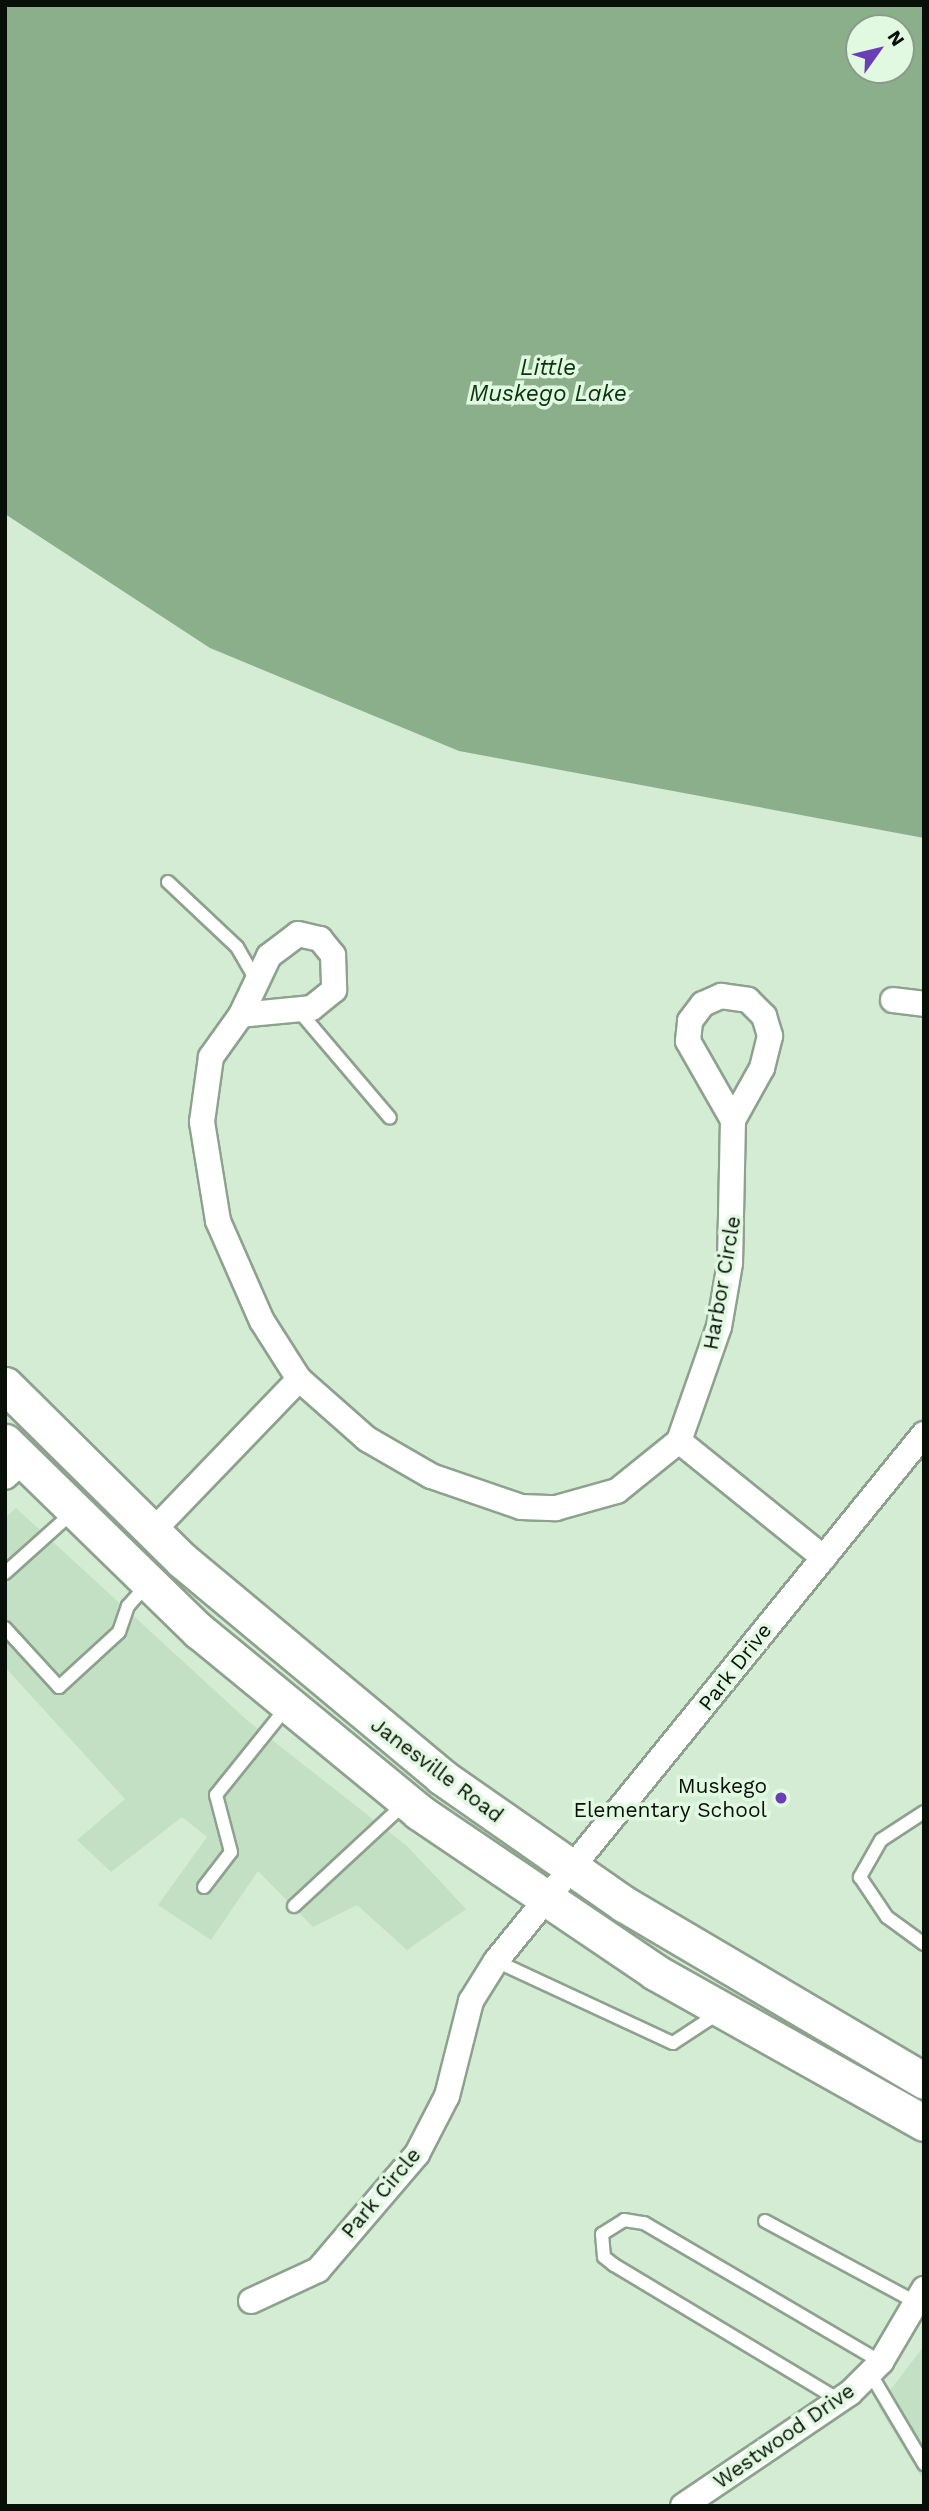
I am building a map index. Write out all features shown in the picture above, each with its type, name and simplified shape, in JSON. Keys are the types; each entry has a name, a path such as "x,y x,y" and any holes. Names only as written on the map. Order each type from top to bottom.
{"main road":[{"name":"Janesville Road","path":"7,1387 145,1525 400,1744 571,1868 924,2081"},
{"path":"7,1387 24,1424 11,1460 66,1467 145,1525 160,1593"},
{"name":"Janesville Road","path":"11,1460 67,1504 286,1708 406,1802 545,1900 721,2010 924,2123"},
{"path":"67,1504 122,1534 140,1539 145,1525"}],"street":[{"path":"241,1015 299,1010 326,1001 338,978 338,965 320,939 298,934 284,940 269,956 259,984 241,1015 218,1041 204,1091 211,1190 245,1292 299,1379 398,1459 520,1507 556,1508 608,1495 679,1441 824,1558"},
{"name":"Harbor Circle","path":"679,1441 719,1327 730,1263 733,1120 762,1068 770,1036 764,1016 748,1000 721,996 702,1004 690,1021 688,1041 733,1120"},
{"path":"893,1000 924,1004"},
{"path":"145,1525 299,1379"},
{"name":"Park Drive","path":"545,1900 924,1434"},
{"name":"Park Circle","path":"251,2301 318,2270 417,2154 447,2096 471,2001 496,1961 545,1900"},
{"name":"Westwood Drive","path":"683,2506 839,2400 876,2368 920,2296"}],"lane":[{"path":"168,882 237,947 259,984"},
{"path":"299,1010 390,1118"},
{"path":"5,1573 67,1504"},
{"path":"5,1629 59,1687 119,1632 128,1606 160,1593"},
{"path":"204,1886 231,1852 216,1795 286,1708"},
{"path":"294,1906 406,1802"},
{"path":"924,1812 881,1840 860,1877 887,1917 924,1944"},
{"path":"496,1961 673,2043 721,2010"},
{"path":"839,2400 614,2265 604,2257 602,2234 624,2220 645,2223 876,2368 924,2463"},
{"path":"765,2221 920,2296"}],"shaded area":[{"path":"16,1508 248,1721 407,1846 466,1909 407,1950 357,1905 313,1927 258,1871 211,1940 158,1905 207,1837 182,1817 111,1872 77,1840 125,1799 5,1667 5,1518"},
{"path":"924,2346 924,2481 878,2406"}],"water":[{"name":"Little Muskego Lake","path":"5,5 924,5 924,838 459,751 210,648 5,514"}],"place":[{"name":"Muskego Elementary School","path":"781,1798"}]}
